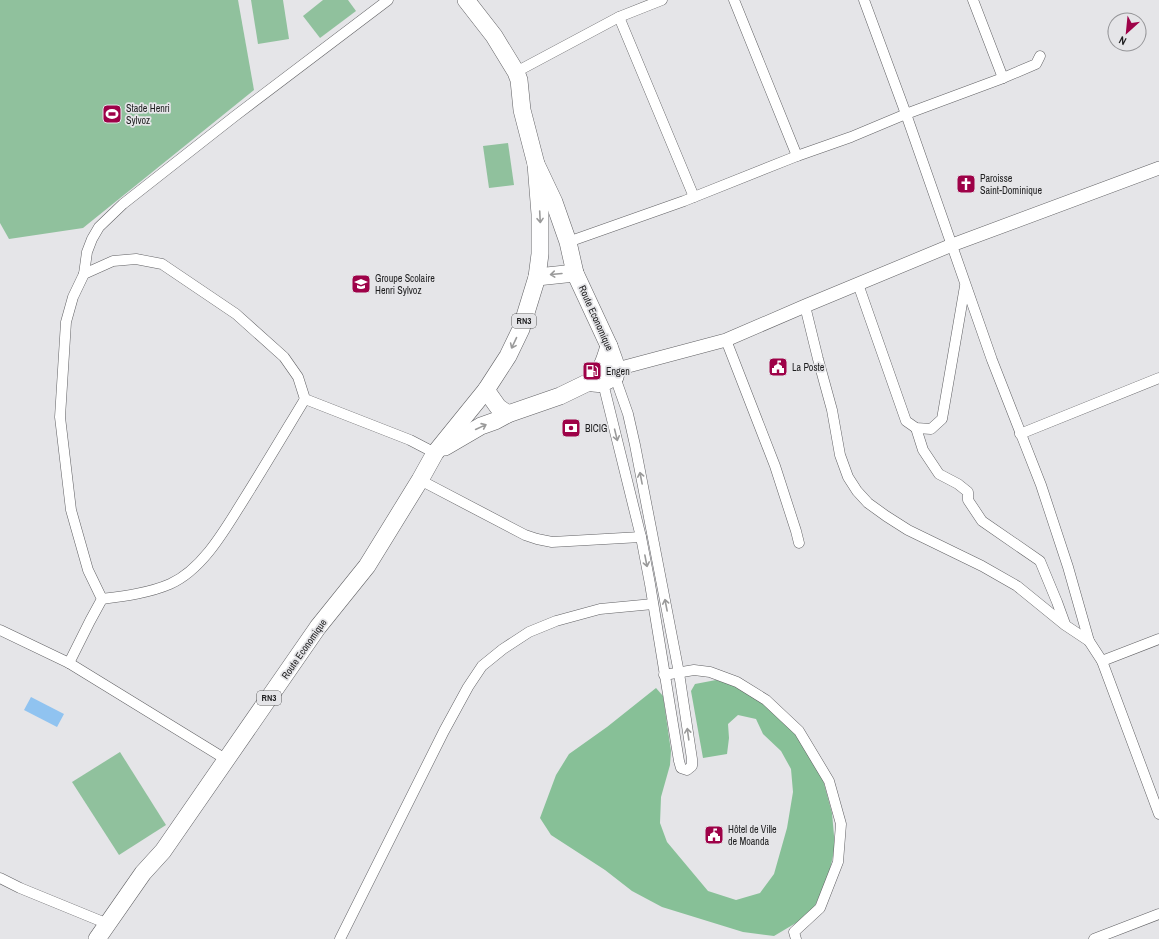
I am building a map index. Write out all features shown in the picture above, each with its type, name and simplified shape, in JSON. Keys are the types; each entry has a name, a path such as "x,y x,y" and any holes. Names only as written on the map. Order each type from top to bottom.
{"highway":[{"name":"Route Economique","path":"466,0 494,36 516,72 519,80 522,110 536,164 554,202 568,242 576,273 609,346 606,378"},
{"name":"Route Economique","path":"98,939 143,873 163,851 318,627 367,566 435,453 486,390 508,356 521,329 537,277 540,239 536,164"},
{"path":"540,239 568,242"},
{"path":"537,277 576,273"},
{"path":"435,453 481,426 508,414 606,378 600,371 609,346"},
{"path":"486,390 498,407 508,414"}],"street":[{"path":"102,599 88,570 71,510 60,417 66,322 73,297 84,274 87,252 92,239 99,228 123,204 241,111 388,0"},
{"path":"516,72 619,17 662,0"},
{"path":"734,0 797,156"},
{"path":"864,0 906,114 992,360 1041,485 1068,567 1089,641 1102,661 1159,814"},
{"path":"973,0 1003,78"},
{"path":"619,17 694,197"},
{"path":"568,242 694,197 797,156 851,137 906,114 1003,78 1036,64 1040,56"},
{"path":"606,378 726,340 952,245 1159,170"},
{"path":"84,274 112,261 136,259 162,264 236,314 284,357 298,377 305,399 256,481 218,540 194,569 170,584 140,593 102,599"},
{"path":"858,284 906,421 916,428 930,429 942,419 965,284"},
{"path":"805,306 832,410 840,455 848,477 857,491 868,503 908,530 982,566 1017,586 1065,625 1089,641"},
{"path":"726,340 775,466 799,543"},
{"path":"606,378 628,414 679,673 692,759 692,766 687,770 681,768 678,762 641,537 606,378"},
{"path":"1020,434 1159,378"},
{"path":"305,399 410,440 435,453"},
{"path":"916,428 923,450 939,474 958,484 968,492 968,500 982,521 1040,561 1065,625"},
{"path":"420,480 525,535 537,539 552,542 565,542 641,537"},
{"path":"69,663 102,599"},
{"path":"340,939 444,732 468,687 482,666 503,649 529,632 556,621 600,609 653,604"},
{"path":"0,630 69,663 227,760"},
{"path":"1102,661 1159,639"},
{"path":"664,675 694,670 710,672 737,682 766,700 799,732 829,781 841,824 838,862 820,908 794,932 796,939"},
{"path":"0,878 20,888 108,924"},
{"path":"1094,939 1159,914"}],"green space":[{"name":"Stade Henri Sylvoz","path":"0,0 238,0 254,90 83,228 9,239 0,223"},
{"path":"251,0 283,0 289,39 258,44"},
{"path":"323,0 348,0 356,11 320,38 303,16"},
{"path":"508,143 514,185 489,188 483,146"},
{"path":"716,680 753,693 785,721 803,745 823,780 832,813 835,847 828,878 811,914 774,936 743,932 662,907 632,891 605,870 551,835 540,818 556,775 569,754 607,727 656,688 663,696 671,751 670,765 661,797 660,823 667,842 708,891 736,900 760,893 774,874 787,828 793,792 791,769 781,751 763,734 756,719 738,715 728,724 729,738 727,754 703,758 691,691 695,684"},
{"path":"120,752 166,825 119,855 72,782"}],"water":[{"path":"31,697 64,714 57,727 24,710"}],"place":[{"name":"Stade Henri Sylvoz","path":"112,114"},
{"name":"Paroisse Saint-Dominique","path":"966,184"},
{"name":"Groupe Scolaire Henri Sylvoz","path":"361,284"},
{"name":"La Poste","path":"778,367"},
{"name":"Engen","path":"592,371"},
{"name":"BICIG","path":"571,428"},
{"name":"Hôtel de Ville de Moanda","path":"714,835"}]}
